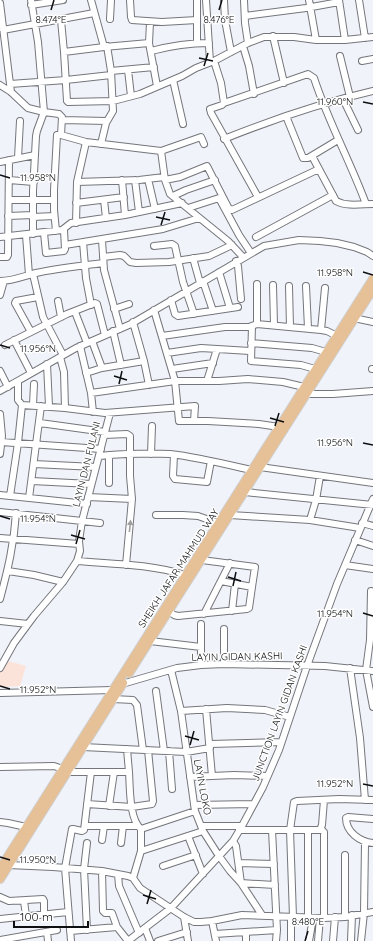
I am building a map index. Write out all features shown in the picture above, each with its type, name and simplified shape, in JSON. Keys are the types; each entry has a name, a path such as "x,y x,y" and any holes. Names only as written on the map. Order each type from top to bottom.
{"main road":[{"name":"SHEIKH JAFAR MAHMUD WAY","path":"0,869 26,827 65,770 83,747 245,492 326,352 373,278"},
{"name":"SHEIKH JAFAR MAHMUD WAY","path":"0,879 112,690 278,427 305,390 373,289"}],"street":[{"path":"63,0 31,2 38,42 44,112 37,130 33,216 30,234 31,275 43,317 48,324 62,356 65,408"},
{"path":"91,0 106,47 111,73 113,111 107,121 101,144"},
{"path":"110,19 112,0"},
{"path":"130,0 131,19 150,22 197,20"},
{"path":"196,43 197,0"},
{"path":"206,0 212,62 221,83 224,102"},
{"path":"224,0 225,20 231,52"},
{"path":"244,0 248,43"},
{"path":"309,0 316,40"},
{"path":"359,0 365,38"},
{"path":"245,16 311,7 339,1 345,40"},
{"path":"0,3 3,30 2,41 11,92"},
{"path":"3,30 94,13"},
{"path":"61,20 68,102 112,101 147,91 212,62 248,43 264,37 294,36 316,40 345,40 373,37"},
{"path":"150,22 149,43 157,86"},
{"path":"273,36 284,83"},
{"path":"64,52 149,43"},
{"path":"151,50 171,46 209,43"},
{"path":"242,46 249,66 254,94"},
{"path":"340,56 350,97"},
{"path":"362,61 373,59"},
{"path":"10,84 66,80 154,67"},
{"path":"128,70 131,96"},
{"path":"258,197 224,139 210,109 222,105 224,102 254,94 308,74 314,78 322,104 358,182 370,204"},
{"path":"173,80 183,124"},
{"path":"0,85 11,92 28,108 61,115 61,135"},
{"path":"224,139 270,120 322,104 373,91"},
{"path":"342,99 358,130"},
{"path":"286,116 303,158 312,156 338,140"},
{"path":"62,120 107,121"},
{"path":"18,158 20,121"},
{"path":"61,135 86,142 161,150 201,137 204,144"},
{"path":"56,231 54,200 57,136 61,135"},
{"path":"76,223 76,182 86,142"},
{"path":"161,150 165,178 169,192 232,245 243,257"},
{"path":"0,162 35,155"},
{"path":"312,156 336,201 340,203 370,204"},
{"path":"0,257 7,256 9,160"},
{"path":"76,182 165,178 184,175 206,166 208,167 230,209 232,210 319,169"},
{"path":"148,179 155,209"},
{"path":"9,180 34,182"},
{"path":"122,180 125,215"},
{"path":"135,180 139,212"},
{"path":"173,196 215,180"},
{"path":"256,237 333,195"},
{"path":"76,203 124,197"},
{"path":"188,208 219,198 239,235 251,253"},
{"path":"9,200 54,200"},
{"path":"104,200 106,218"},
{"path":"44,233 47,253 64,251 64,230 68,225 182,203"},
{"path":"8,216 54,216"},
{"path":"65,245 102,240 163,228 200,218"},
{"path":"0,237 64,230"},
{"path":"102,240 103,260 114,309 121,365"},
{"path":"0,391 80,346 133,322 243,257 270,244 305,240 337,243 363,250 373,256"},
{"path":"83,242 91,305"},
{"path":"154,246 174,244 186,291 194,314"},
{"path":"0,299 2,281 86,265 120,255 124,256 130,262 136,263 178,260 216,253 232,245"},
{"path":"193,258 213,311"},
{"path":"236,261 238,266 241,299"},
{"path":"219,272 230,308"},
{"path":"257,284 254,325 250,351 251,361 301,365 316,369"},
{"path":"273,284 274,325"},
{"path":"289,286 290,327"},
{"path":"306,286 308,328"},
{"path":"321,330 325,288"},
{"path":"31,332 15,303 16,301 38,296"},
{"path":"171,300 176,316 238,307"},
{"path":"58,301 61,317"},
{"path":"5,345 61,317 97,304 105,335"},
{"path":"114,309 129,304"},
{"path":"154,310 175,381 179,421 260,424 278,427"},
{"path":"75,312 102,368"},
{"path":"354,318 373,322"},
{"path":"133,322 144,361 148,385"},
{"path":"162,336 212,329 254,325 274,325 327,331 336,336"},
{"path":"14,340 31,373"},
{"path":"251,343 312,348 326,352"},
{"path":"80,346 91,393 93,412"},
{"path":"167,353 196,349 250,351"},
{"path":"207,381 217,349"},
{"path":"86,373 102,368 144,361"},
{"path":"172,369 212,363"},
{"path":"47,364 49,406"},
{"path":"0,372 8,387"},
{"path":"91,393 175,381 248,379 283,382 305,390 333,394 373,391"},
{"path":"18,381 18,400 22,404 110,413 195,406 194,421"},
{"path":"33,405 34,384"},
{"path":"10,496 22,404"},
{"path":"29,498 40,423 41,406"},
{"name":"LAYIN DAN FULANI","path":"0,668 8,652 28,624 63,582 77,561 80,551 79,544 82,521 110,413"},
{"path":"0,414 0,454"},
{"path":"40,423 105,434 129,434 132,499 126,565"},
{"path":"151,454 152,426"},
{"path":"1,442 101,449"},
{"path":"99,456 130,454 174,455 251,470"},
{"path":"174,455 173,478 175,479 207,482 211,461"},
{"path":"109,456 109,482"},
{"path":"34,464 96,468"},
{"path":"260,467 373,483"},
{"path":"310,520 316,500 320,476"},
{"path":"32,481 91,484"},
{"path":"245,492 316,500 372,503"},
{"path":"0,495 87,504"},
{"path":"88,497 132,499"},
{"name":"JUNCTION LAYIN GIDAN KASHI","path":"130,940 171,908 233,841 241,828 263,786 281,742 307,666 345,565 372,503"},
{"path":"0,512 100,523"},
{"path":"0,599 14,539 16,513"},
{"path":"156,515 183,514 198,516 218,523"},
{"path":"230,515 373,526"},
{"path":"0,538 79,544"},
{"path":"355,540 373,546"},
{"path":"169,611 178,616 249,608 255,567 202,560"},
{"path":"77,561 166,569 185,575"},
{"path":"204,614 230,563"},
{"path":"345,565 373,569"},
{"path":"5,573 63,582"},
{"path":"221,581 252,587"},
{"path":"232,611 235,584"},
{"path":"371,591 370,671 373,706"},
{"path":"0,621 28,624"},
{"path":"200,665 201,624"},
{"path":"224,629 224,664"},
{"path":"150,641 201,647"},
{"name":"LAYIN GIDAN KASHI","path":"122,684 171,670 200,665 325,666 370,671"},
{"path":"350,668 359,732 365,800"},
{"name":"LAYIN LOKO","path":"171,670 181,710 195,811 202,829 219,856 241,883 262,915"},
{"path":"0,692 112,690"},
{"path":"156,691 172,790"},
{"path":"87,804 132,807 153,803 146,750 136,702 133,700 113,699"},
{"path":"181,710 227,708 265,710 290,716"},
{"path":"206,709 212,776"},
{"path":"83,747 186,752 210,746 281,742"},
{"path":"127,749 132,807 139,827 141,851 133,878"},
{"path":"0,767 49,766 65,770 91,772 129,772"},
{"path":"71,941 65,868 71,831 73,829 83,831 85,826 91,772"},
{"path":"109,806 114,772"},
{"path":"190,777 234,775 267,776"},
{"path":"318,941 322,918 324,832 321,829 324,800"},
{"path":"291,941 292,917 290,830 295,802 324,800 373,800"},
{"path":"194,804 253,804"},
{"path":"85,826 139,827 195,811"},
{"path":"373,819 346,818 348,829 365,843 373,843"},
{"path":"0,822 26,827"},
{"path":"102,840 104,826"},
{"path":"121,844 123,826"},
{"path":"141,851 188,836 202,829 321,829"},
{"path":"272,830 277,930 276,941"},
{"path":"308,830 311,918 309,941"},
{"path":"188,836 203,874"},
{"path":"233,841 236,846 241,883 275,885"},
{"path":"87,843 84,870 87,930"},
{"path":"361,941 364,914 365,843"},
{"path":"163,866 196,855"},
{"path":"345,855 345,917"},
{"path":"239,862 274,864"},
{"path":"8,865 102,871 128,876 133,878 140,888 194,922 212,921 242,915 322,918 345,917 373,912"},
{"path":"102,871 103,911 105,913 112,913 117,926 130,940"},
{"path":"118,874 119,886 139,933"},
{"path":"0,897 9,901 43,899 44,914"},
{"path":"24,901 26,916"},
{"path":"0,919 68,912"},
{"path":"351,941 352,915"},
{"path":"184,917 188,941"},
{"path":"334,941 335,917"},
{"path":"212,921 216,941"},
{"path":"70,931 117,926"},
{"path":"145,928 150,941"},
{"path":"0,940 57,930"},
{"path":"215,934 277,930"},
{"path":"47,932 48,941"},
{"path":"158,941 187,932"},
{"path":"246,932 246,941"}],"shaded area":[{"path":"5,660 26,666 20,686 0,687 0,668"}]}
